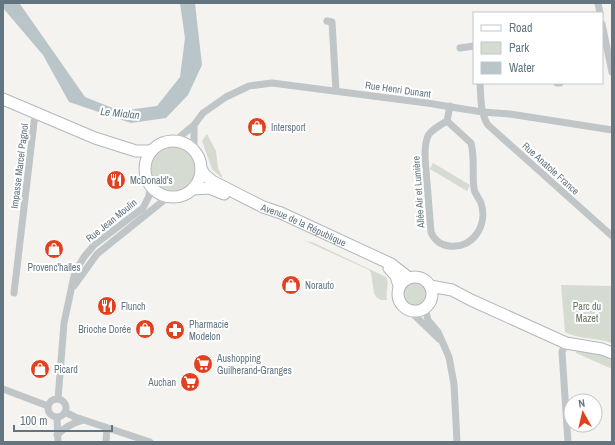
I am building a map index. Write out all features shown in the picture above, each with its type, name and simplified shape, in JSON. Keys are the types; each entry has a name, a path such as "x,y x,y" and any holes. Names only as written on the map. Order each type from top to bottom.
{"main road":[{"path":"3,99 95,138 136,151 151,151"},
{"path":"95,138 114,149 133,157 144,167"},
{"path":"175,141 186,144 194,151 201,169 199,180 186,194 168,197 160,194 150,186 144,167 151,151 164,142 175,141"},
{"name":"Avenue de la République","path":"201,169 212,181 263,207 281,213 391,264 410,278"},
{"name":"Avenue de la République","path":"193,188 208,188 213,190 377,262 393,270 399,286"},
{"path":"428,305 432,295 430,286 423,279 416,277 410,278 405,280 399,286 397,294 399,302 404,308 410,311 418,311 428,305 441,296 447,294 471,300"},
{"path":"430,286 452,290 566,343 602,349 612,353"}],"street":[{"path":"327,21 332,22 330,55 336,90"},
{"path":"603,29 612,72"},
{"path":"460,48 473,46"},
{"name":"Rue Henri Dunant","path":"175,141 194,125 200,117 226,96 249,86 272,83 336,90 482,112 510,114 612,130"},
{"path":"480,84 482,112"},
{"path":"447,121 450,106"},
{"name":"Rue Anatole France","path":"482,112 488,125 612,236"},
{"name":"Impasse Marcel Pagnol","path":"14,293 34,122 37,113"},
{"name":"Allée Air et Lumière","path":"447,121 471,143 474,191 481,203 483,216 481,228 476,236 467,242 456,246 449,246 440,243 432,236 426,164 425,147 427,136 447,121"},
{"path":"194,125 194,151"},
{"name":"Rue Jean Moulin","path":"58,399 64,323 74,276 84,256 94,245 143,208 148,201 150,186"},
{"name":"Rue Jean Moulin","path":"72,289 97,254 168,197"},
{"path":"428,305 428,320 438,332 449,357 454,384 457,442"},
{"path":"410,311 441,341"},
{"path":"566,343 562,352 568,442"},
{"path":"3,389 48,406"},
{"path":"57,417 50,413 48,406 52,400 58,399 64,402 66,408 65,412"},
{"path":"57,417 65,412"},
{"path":"65,412 84,420 150,442"},
{"path":"57,417 58,438"},
{"path":"58,438 70,424 84,420"},
{"path":"106,442 107,428"}],"green space":[{"path":"207,134 216,151 218,168 222,178 212,169 202,141"},
{"path":"168,147 178,147 186,151 192,157 196,165 196,175 192,183 186,189 178,193 168,193 160,189 154,183 150,175 150,165 154,157 160,151"},
{"path":"433,163 470,185 467,191 430,169"},
{"path":"301,239 312,242 386,277 388,282 387,300 381,300 376,297 369,270"},
{"path":"411,283 419,283 426,290 426,298 419,305 411,305 404,298 404,290"},
{"name":"Parc du Mazet","path":"561,285 612,286 612,343 571,335 565,332"},
{"path":"577,350 591,351 612,358 612,369 576,353"}],"water":[{"name":"Le Mialan","path":"3,3 20,4 85,97 120,111 157,106 180,77 185,38 180,3 195,3 202,65 188,95 166,118 131,123 69,102 43,55 3,8"}],"place":[{"name":"Intersport","path":"257,127"},
{"name":"McDonald's","path":"116,180"},
{"name":"Provenc'halles","path":"54,249"},
{"name":"Norauto","path":"291,285"},
{"name":"Flunch","path":"107,306"},
{"name":"Brioche Dorée","path":"145,329"},
{"name":"Pharmacie Modelon","path":"175,330"},
{"name":"Aushopping Guilherand-Granges","path":"203,364"},
{"name":"Picard","path":"40,369"},
{"name":"Auchan","path":"190,382"}]}
